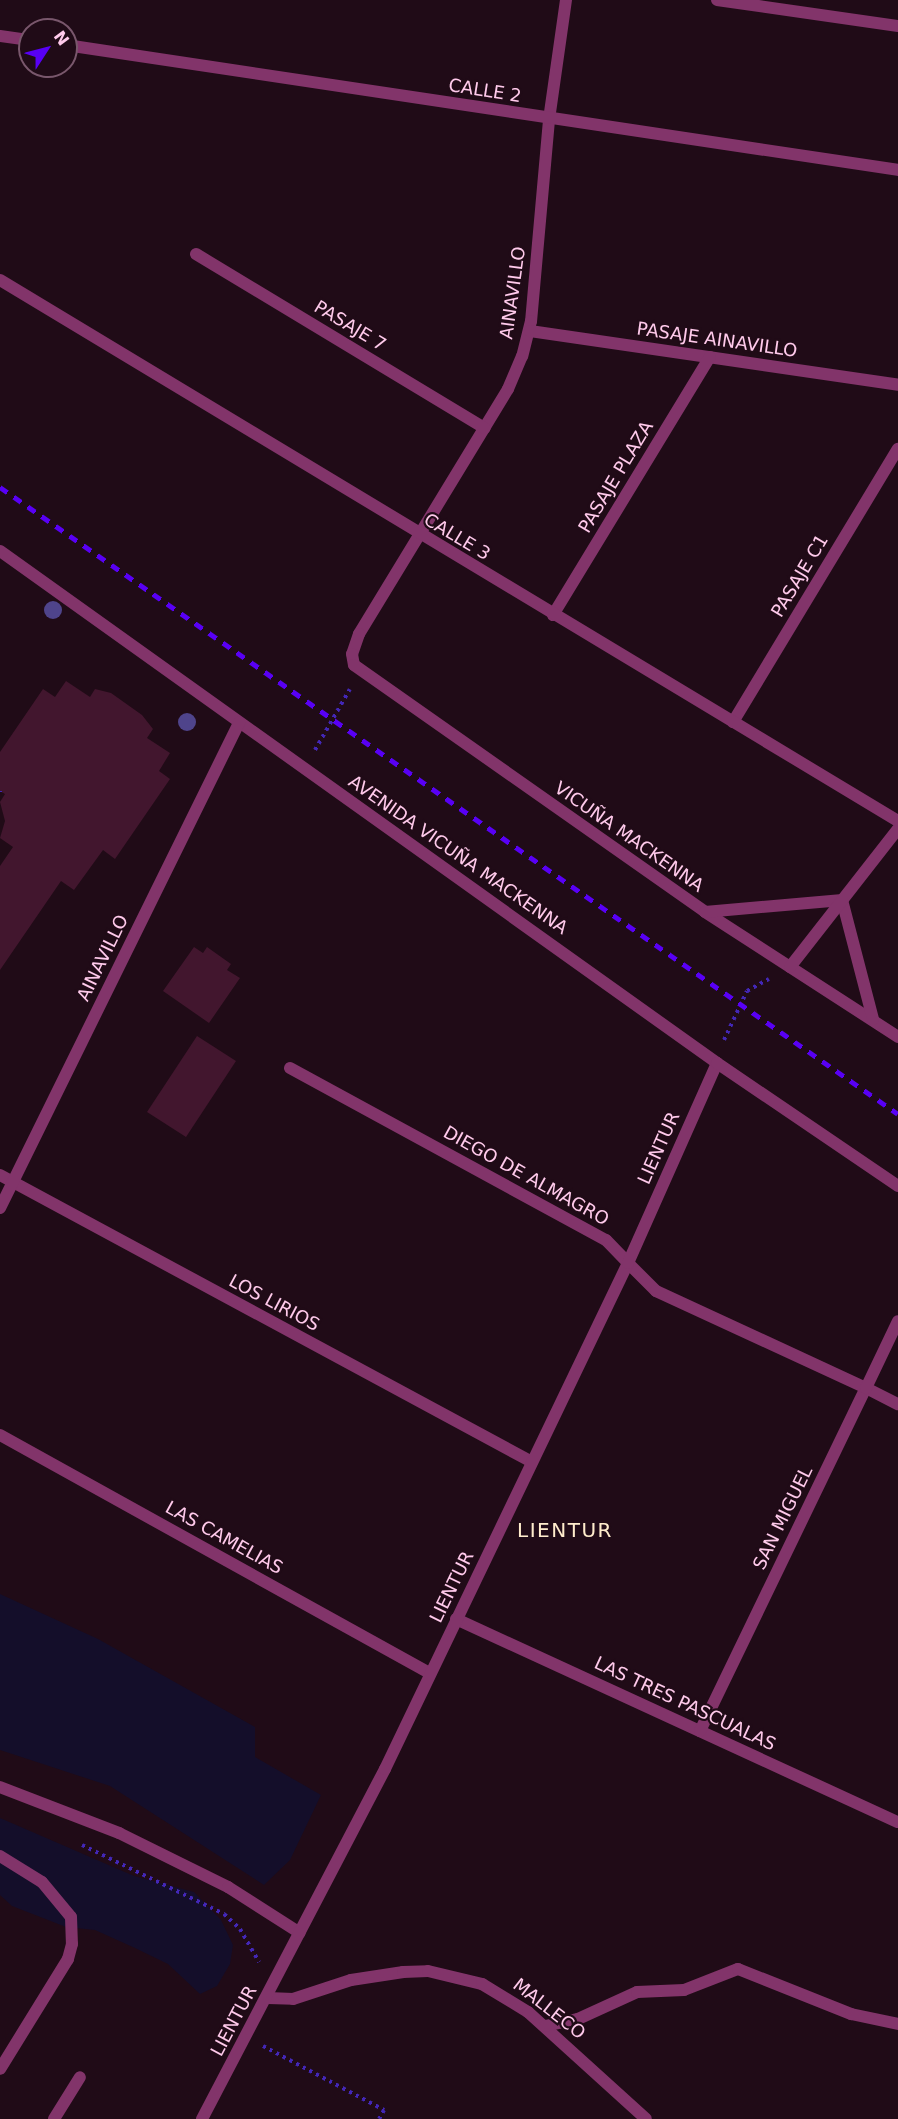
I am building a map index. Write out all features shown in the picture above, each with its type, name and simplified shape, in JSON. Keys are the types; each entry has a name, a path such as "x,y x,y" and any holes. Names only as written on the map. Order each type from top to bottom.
{"street":[{"name":"AINAVILLO","path":"361,674 352,654 359,634 485,428 516,373 530,331 549,120 567,0"},
{"path":"717,0 898,26"},
{"path":"0,36 18,38"},
{"name":"CALLE 2","path":"78,47 549,120 898,170"},
{"name":"PASAJE 7","path":"196,254 485,428"},
{"name":"CALLE 3","path":"0,280 418,536 898,821"},
{"name":"PASAJE AINAVILLO","path":"530,331 898,384"},
{"name":"PASAJE PLAZA","path":"553,615 710,357"},
{"name":"PASAJE C1","path":"733,722 898,449"},
{"name":"AVENIDA VICUÑA MACKENNA","path":"0,551 717,1063 898,1186"},
{"name":"VICUÑA MACKENNA","path":"361,674 705,912 898,1037"},
{"name":"AINAVILLO","path":"0,1208 239,723"},
{"path":"790,967 898,829"},
{"path":"705,912 842,900"},
{"path":"842,900 873,1020"},
{"name":"LIENTUR","path":"202,2119 268,1998 430,1673 628,1263 717,1063"},
{"name":"DIEGO DE ALMAGRO","path":"290,1068 606,1240 656,1291 898,1404"},
{"name":"LOS LIRIOS","path":"0,1175 532,1462"},
{"name":"SAN MIGUEL","path":"700,1731 898,1322"},
{"name":"LAS CAMELIAS","path":"0,1435 430,1673"},
{"name":"LAS TRES PASCUALAS","path":"456,1619 898,1822"},
{"path":"0,1787 119,1833 228,1887 300,1933"},
{"path":"0,1856 42,1882 71,1917 72,1944 68,1959 0,2069"},
{"path":"545,2026 578,2019 637,1992 684,1990 738,1969 851,2014 898,2024"},
{"name":"MALLECO","path":"268,1998 292,1999 377,1974 428,1971 482,1984 545,2026 646,2119"},
{"path":"54,2119 80,2077"}],"path":[{"path":"312,757 330,719 361,674"},
{"path":"721,1048 730,1018 747,991 790,967"},
{"path":"71,1840 224,1914 240,1929 259,1962 268,1998"},
{"path":"246,2037 384,2110 379,2119"}],"shaded area":[{"path":"0,1594 98,1639 255,1727 255,1757 321,1795 290,1860 264,1885 110,1786 0,1750"},
{"path":"0,1818 134,1876 194,1892 221,1920 233,1945 230,1964 217,1986 200,1994 168,1964 135,1948 95,1930 66,1927 12,1906 0,1895"}],"building":[{"path":"66,681 90,697 95,689 111,693 142,715 153,729 147,738 170,753 159,771 170,779 115,859 103,850 74,890 61,881 0,970 0,866 13,847 0,838 5,821 0,802 5,794 0,791 0,752 43,689 55,697"},
{"path":"194,947 203,953 207,947 231,964 227,970 240,978 209,1023 163,991"},
{"path":"197,1036 236,1061 186,1137 147,1112"}],"railway":[{"path":"0,487 898,1114"}],"district":[{"name":"LIENTUR","path":"565,1530"}]}
